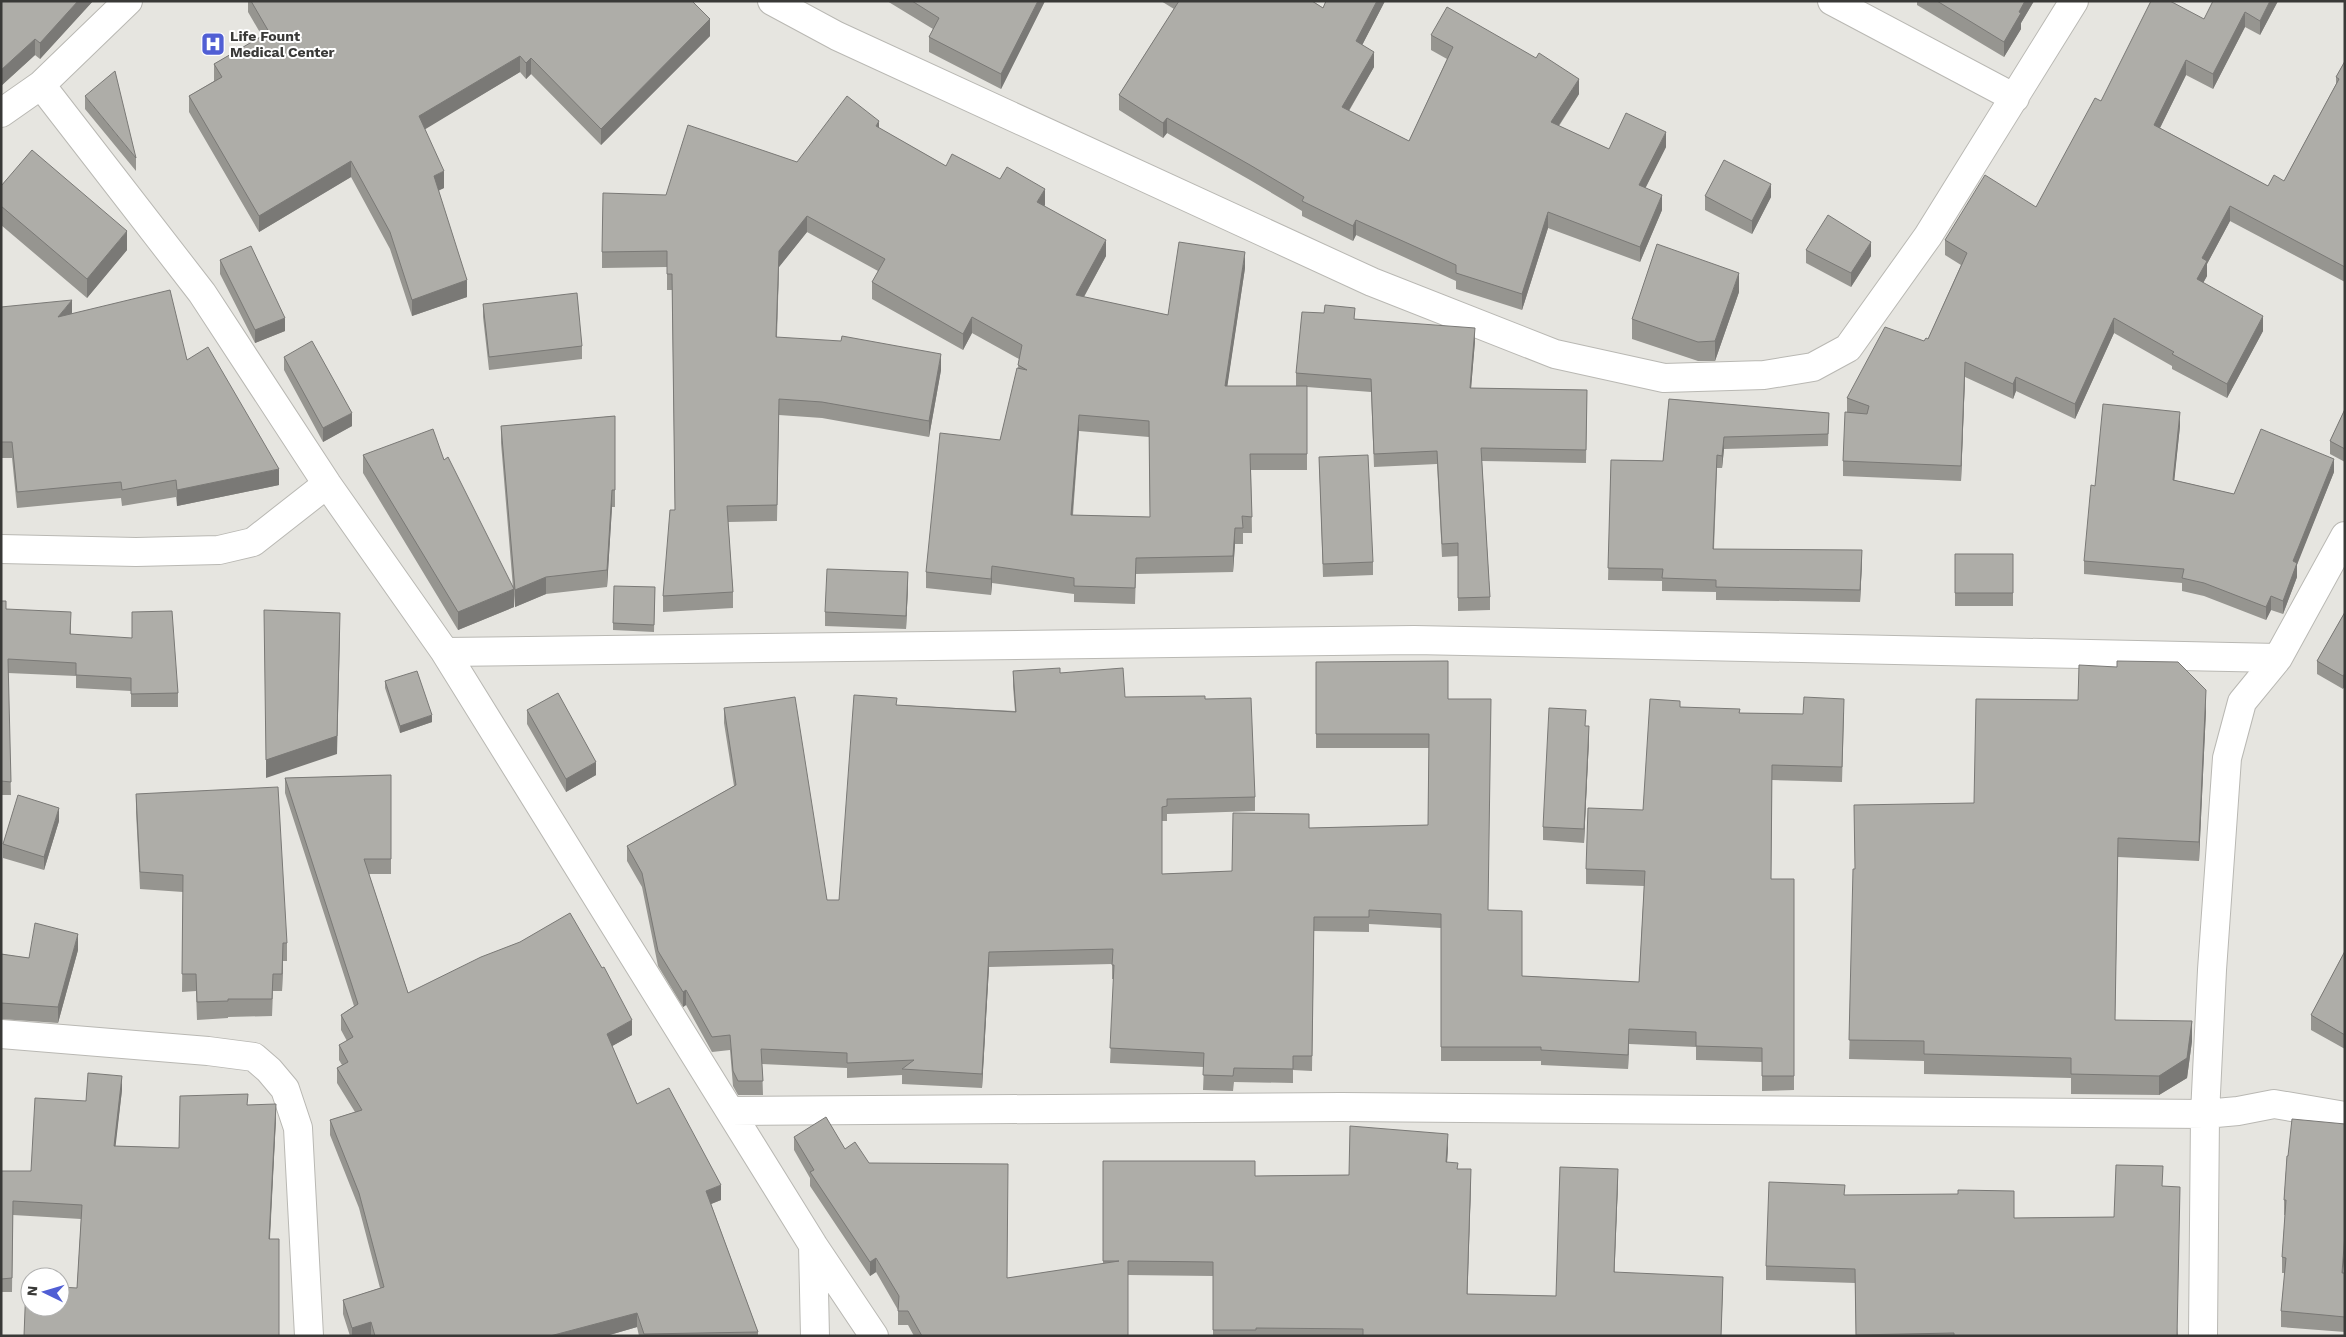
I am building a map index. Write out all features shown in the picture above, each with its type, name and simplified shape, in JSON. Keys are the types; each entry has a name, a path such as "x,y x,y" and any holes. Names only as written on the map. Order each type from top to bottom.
{"street":[{"path":"1,113 41,85 128,1"},
{"path":"772,1 837,36 1372,282 1556,354 1664,378 1764,375 1784,372 1813,367 1848,348 1928,236 2074,1"},
{"path":"1832,1 2015,98"},
{"path":"41,85 202,293 327,484 445,652 813,1245 874,1336"},
{"path":"1,549 136,552 219,550 253,542 327,484"},
{"path":"2203,1336 2205,1114 2216,901 2227,758 2242,702 2278,658 2345,536"},
{"path":"445,652 1414,640 2278,658"},
{"path":"1,1034 208,1051 254,1057 269,1070 285,1089 298,1128 309,1336"},
{"path":"730,1111 1341,1107 2205,1114 2238,1111 2274,1104 2345,1116"},
{"path":"813,1245 815,1336"}],"building":[{"path":"1,1 78,1 40,43 35,39 1,70"},
{"path":"251,1 692,1 710,19 601,129 531,58 526,63 520,56 419,116 444,171 434,176 467,280 412,300 390,232 351,161 259,216 189,96 222,77 214,64 269,32"},
{"path":"912,1 1038,1 1001,74 929,37 939,18"},
{"path":"1179,1 1312,1 1323,8 1326,1 1377,1 1356,41 1374,52 1342,107 1409,141 1453,47 1431,35 1447,7 1536,58 1539,53 1579,79 1551,122 1609,149 1626,113 1666,132 1639,185 1662,195 1640,247 1548,212 1522,294 1456,273 1456,265 1356,220 1353,226 1302,201 1304,197 1250,165 1167,118 1163,123 1119,95"},
{"path":"1937,1 2025,1 2019,12 2021,13 2004,42"},
{"path":"2151,1 2170,1 2204,19 2213,1 2270,1 2260,21 2245,12 2213,74 2186,60 2154,125 2268,186 2274,175 2284,181 2339,79 2336,77 2345,61 2345,267 2230,206 2202,258 2207,261 2197,279 2263,316 2227,384 2172,354 2174,352 2114,318 2075,404 2016,377 2013,384 1965,362 1961,466 1843,461 1845,412 1867,414 1869,406 1847,398 1885,327 1924,341 1926,338 1928,339 1967,253 1945,240 1985,175 2036,207 2095,98 2101,101"},
{"path":"115,71 136,158 85,96"},
{"path":"847,96 879,121 876,126 946,166 952,154 1000,179 1007,167 1045,189 1037,202 1106,240 1076,295 1168,315 1179,242 1245,252 1225,386 1307,386 1307,454 1250,454 1252,517 1242,516 1243,528 1235,528 1233,556 1136,558 1135,588 1074,586 1074,578 992,566 991,579 926,572 940,433 1000,440 1017,368 1027,370 1018,365 1022,345 972,317 963,334 872,282 885,259 807,216 779,251 776,337 841,341 842,336 941,354 929,421 822,402 779,399 777,505 727,506 733,592 663,596 670,510 675,510 672,274 667,274 667,251 602,252 603,193 666,195 688,125 797,162","holes":["1079,415 1149,421 1150,517 1071,515"]},
{"path":"32,150 127,231 87,279 1,206 1,186"},
{"path":"1724,160 1771,184 1752,221 1705,196"},
{"path":"1828,215 1871,242 1851,273 1806,250"},
{"path":"1657,244 1739,273 1715,341 1698,342 1632,319"},
{"path":"251,246 285,318 255,330 220,260"},
{"path":"170,290 187,360 208,347 279,469 177,490 176,480 122,490 121,482 17,492 12,442 1,442 1,307 72,300 58,317"},
{"path":"577,293 582,346 489,357 483,304"},
{"path":"1325,305 1355,308 1354,319 1475,328 1470,388 1587,390 1586,450 1481,448 1490,597 1458,598 1458,543 1442,544 1437,451 1374,454 1371,379 1296,373 1302,312 1324,313"},
{"path":"312,341 352,413 323,428 284,357"},
{"path":"1669,399 1829,413 1828,434 1724,437 1722,456 1717,455 1713,549 1862,550 1860,590 1716,587 1716,580 1662,578 1663,569 1608,568 1611,460 1663,461"},
{"path":"2103,404 2180,412 2173,480 2234,494 2261,429 2334,459 2293,561 2297,563 2283,601 2271,596 2266,607 2204,583 2182,578 2184,569 2084,561 2091,485 2095,486"},
{"path":"2345,409 2345,449 2330,441"},
{"path":"615,416 615,490 612,490 607,570 546,577 515,590 501,426"},
{"path":"433,429 444,460 448,457 514,589 458,612 363,455"},
{"path":"1368,455 1373,562 1323,564 1319,457"},
{"path":"1955,554 2013,554 2013,593 1955,593"},
{"path":"827,569 908,572 906,616 825,612"},
{"path":"614,586 655,587 654,625 613,623"},
{"path":"1,601 6,601 6,609 71,612 70,634 132,638 132,612 172,611 178,693 131,694 131,678 76,675 76,663 8,659 11,782 1,781"},
{"path":"264,610 340,613 337,736 266,760"},
{"path":"2345,612 2345,673 2343,676 2317,661"},
{"path":"1448,661 1448,699 1491,699 1488,910 1522,911 1522,976 1639,982 1645,871 1586,869 1588,808 1643,810 1650,699 1680,701 1680,707 1740,709 1739,713 1803,714 1804,697 1844,699 1842,767 1772,765 1771,879 1794,879 1794,1076 1762,1076 1762,1048 1696,1046 1696,1032 1629,1029 1628,1055 1541,1050 1541,1047 1441,1047 1441,914 1369,910 1369,917 1314,917 1312,1056 1293,1056 1293,1069 1234,1068 1233,1076 1203,1075 1204,1053 1110,1048 1113,949 989,952 982,1074 902,1069 914,1060 847,1063 847,1053 761,1049 763,1081 738,1081 733,1071 730,1035 712,1037 686,990 683,992 658,951 642,873 627,846 736,785 724,708 795,697 827,900 839,900 854,695 897,698 896,705 1016,712 1013,671 1060,668 1060,673 1123,668 1125,697 1205,696 1205,699 1251,698 1255,797 1167,799 1167,806 1162,807 1162,874 1232,871 1233,813 1309,814 1309,828 1428,825 1429,734 1316,734 1316,662"},
{"path":"2117,661 2178,662 2206,690 2199,842 2118,838 2115,1020 2192,1021 2187,1058 2159,1076 2071,1074 2071,1058 1924,1054 1924,1041 1849,1040 1853,869 1855,869 1854,805 1974,803 1976,699 2078,700 2079,665 2117,667"},
{"path":"417,671 432,715 400,726 385,681"},
{"path":"558,693 596,762 566,779 527,710"},
{"path":"1549,708 1586,710 1585,726 1589,726 1584,829 1543,827"},
{"path":"391,775 391,859 364,859 408,993 481,957 520,942 570,913 602,968 604,967 632,1020 607,1034 637,1104 669,1088 721,1185 706,1191 758,1332 644,1334 637,1313 550,1336 375,1336 371,1322 352,1328 343,1300 384,1287 359,1193 330,1120 362,1110 337,1068 348,1062 339,1045 353,1037 341,1015 358,1004 285,778"},
{"path":"278,787 287,943 283,943 282,974 273,974 272,999 228,999 228,1001 197,1002 196,974 182,974 183,875 140,872 136,794"},
{"path":"18,795 59,808 44,857 3,844"},
{"path":"35,923 78,934 58,1007 1,1003 1,954 29,958"},
{"path":"2345,951 2345,1035 2311,1015"},
{"path":"88,1073 122,1076 114,1146 179,1148 180,1096 248,1094 247,1105 276,1104 269,1239 279,1239 279,1336 24,1336 25,1317 70,1317 70,1288 77,1288 82,1205 13,1201 12,1278 1,1279 1,1171 31,1171 35,1098 86,1101"},
{"path":"826,1117 845,1149 855,1142 869,1163 1008,1164 1007,1278 1119,1261 1103,1261 1103,1161 1255,1161 1255,1176 1349,1175 1350,1126 1448,1134 1446,1162 1458,1163 1457,1169 1471,1169 1467,1294 1556,1296 1560,1167 1618,1169 1614,1272 1723,1277 1721,1336 1363,1336 1363,1329 1256,1328 1256,1330 1213,1330 1213,1262 1128,1261 1128,1336 922,1336 908,1311 898,1311 899,1296 876,1258 870,1262 810,1172 814,1170 794,1137"},
{"path":"2292,1119 2345,1124 2345,1233 2342,1273 2345,1273 2345,1317 2281,1311 2286,1258 2282,1257 2286,1200 2284,1200"},
{"path":"2116,1165 2163,1166 2162,1186 2180,1187 2177,1336 1954,1336 1954,1333 1856,1335 1855,1269 1766,1266 1769,1182 1845,1185 1844,1195 1958,1194 1958,1190 2014,1191 2014,1218 2114,1217"}],"place":[{"name":"Life Fount Medical Center","path":"213,44"}]}
